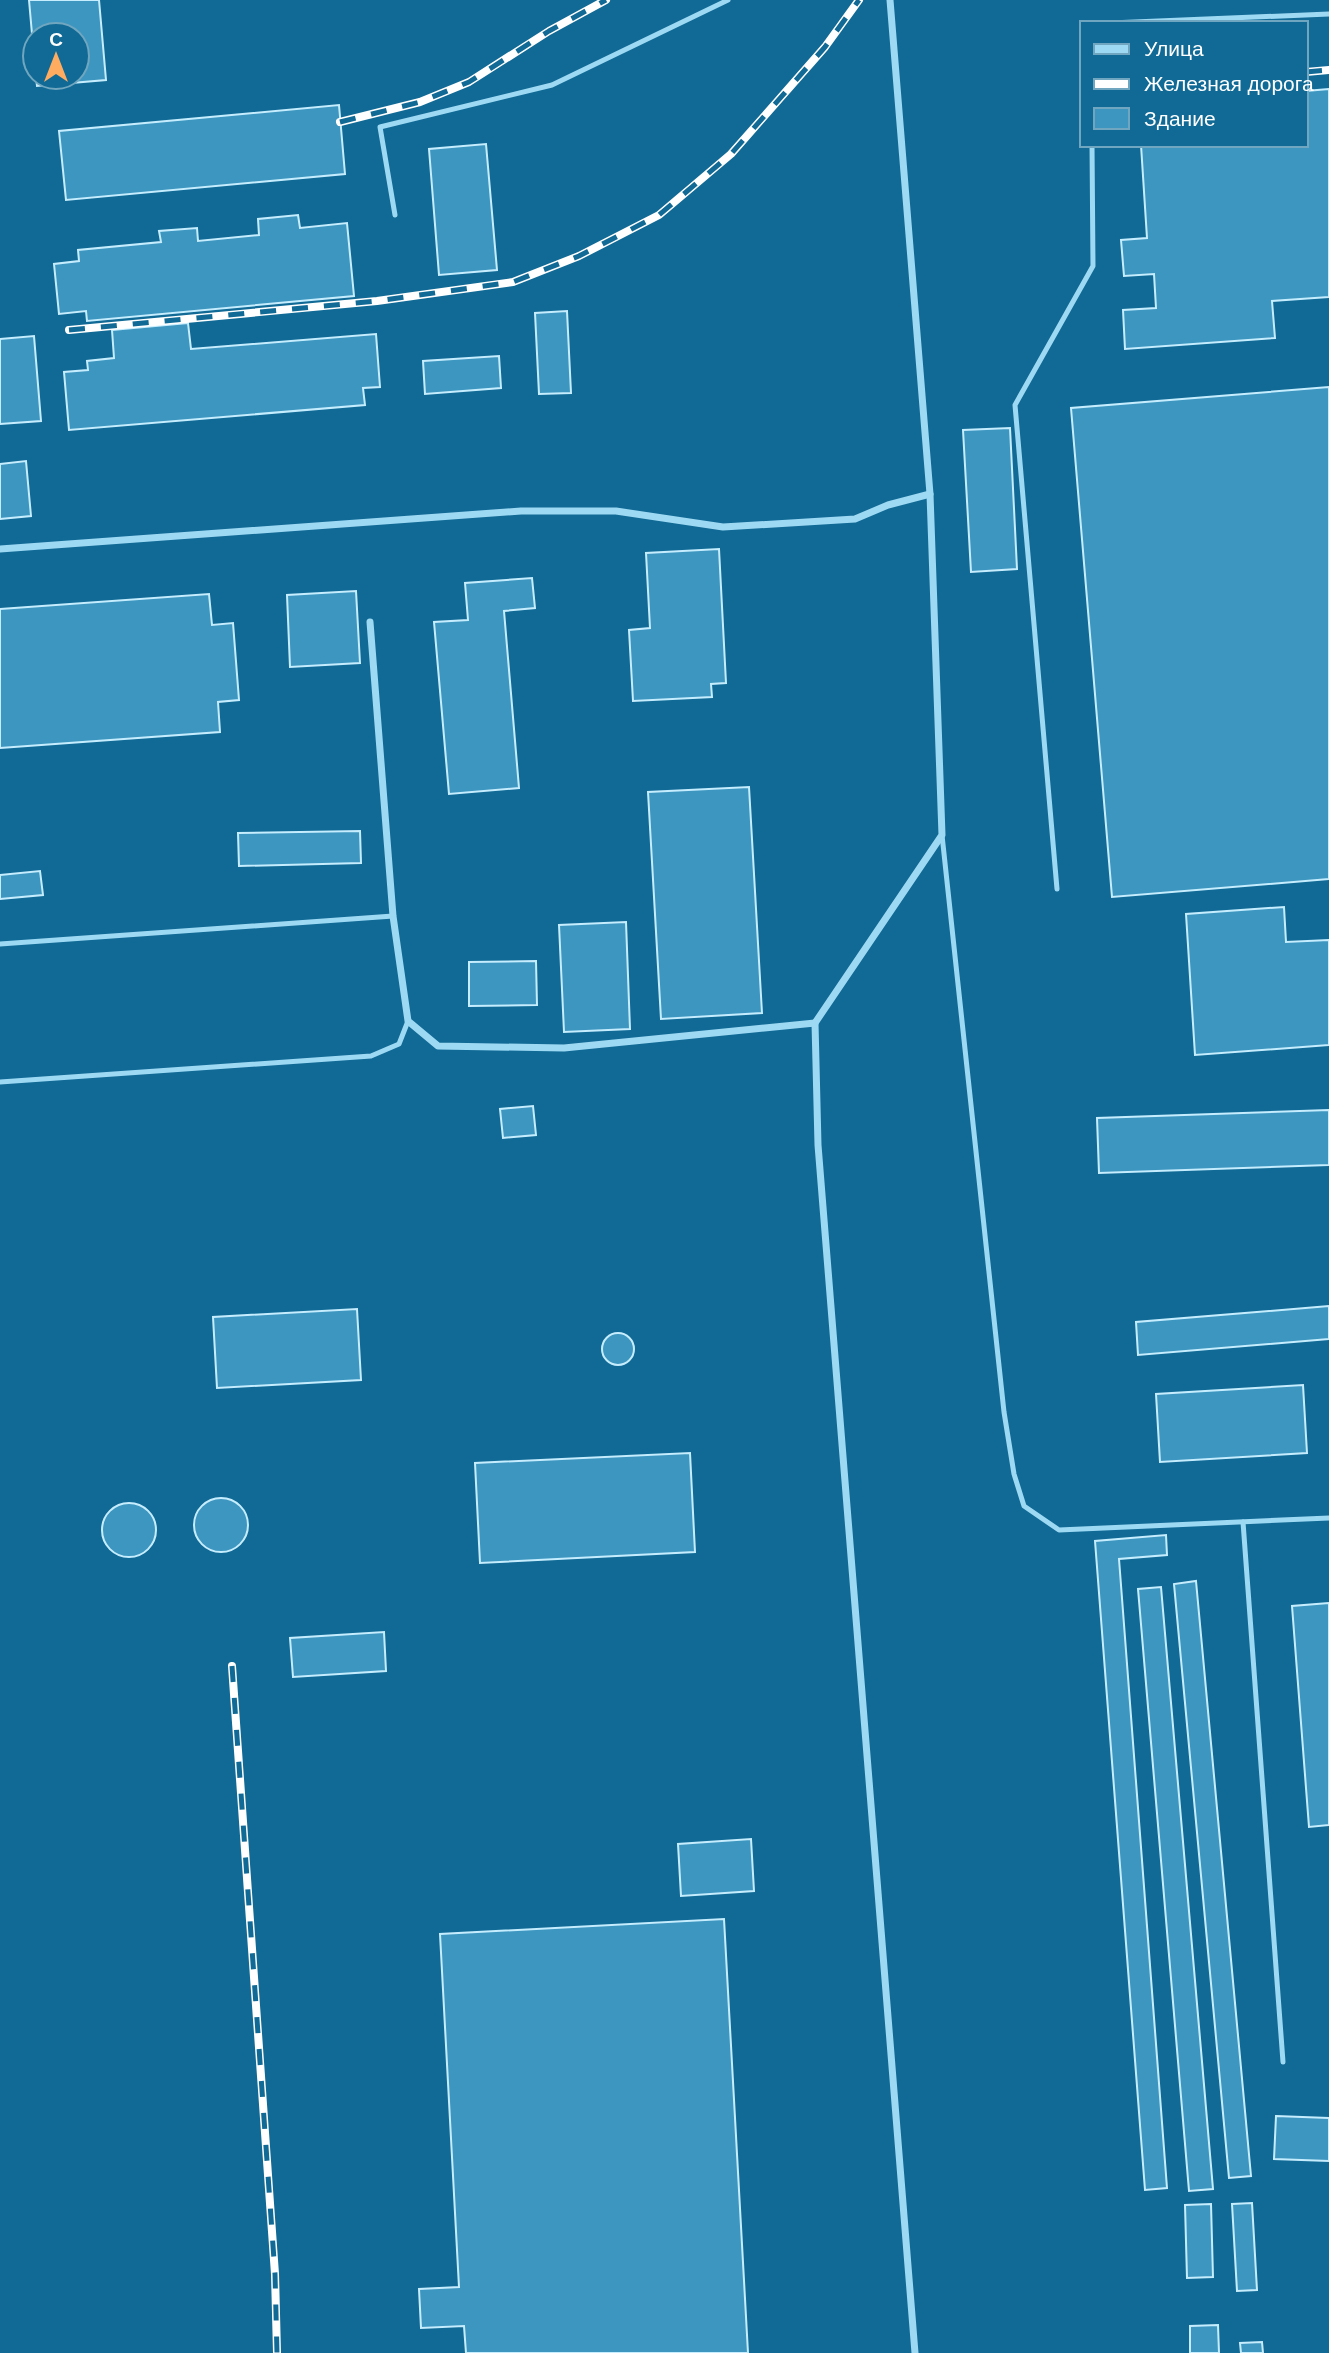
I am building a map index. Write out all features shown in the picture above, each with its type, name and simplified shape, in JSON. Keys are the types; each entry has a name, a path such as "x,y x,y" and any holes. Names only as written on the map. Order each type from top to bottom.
{"street":[{"path":"890,0 930,494 942,835 815,1023 819,1159 915,2353"},
{"path":"0,549 521,511 616,511 723,527 855,520 888,505 930,494"},
{"path":"370,622 393,916 408,1021 438,1046 565,1048 815,1023"}],"lane":[{"path":"395,215 380,127 552,85 728,0"},
{"path":"1159,21 1329,14"},
{"path":"1057,889 1015,405 1093,266 1092,147"},
{"path":"942,835 1004,1412 1013,1474 1024,1506 1059,1530 1329,1518"},
{"path":"0,944 393,916"},
{"path":"0,1082 371,1056 399,1044 408,1021"},
{"path":"1243,1522 1283,2062"}],"building":[{"path":"29,0 99,0 106,80 91,81 91,21 31,21"},
{"path":"1329,89 1329,297 1272,301 1275,338 1125,349 1123,310 1156,308 1154,274 1124,276 1121,240 1147,238 1141,147 1308,147 1308,91"},
{"path":"339,105 345,174 66,200 59,131"},
{"path":"486,144 497,270 439,275 429,149"},
{"path":"298,215 300,228 347,223 354,296 87,321 86,311 59,314 54,264 79,261 78,250 161,242 159,231 197,228 198,241 259,235 258,219"},
{"path":"567,311 571,393 539,394 535,313"},
{"path":"188,323 191,349 376,334 380,387 363,388 365,405 69,430 64,372 88,370 87,361 114,358 112,330"},
{"path":"34,336 41,421 0,424 0,339"},
{"path":"499,356 501,388 425,394 423,361"},
{"path":"1329,387 1329,879 1112,897 1071,408"},
{"path":"1010,428 1017,569 971,572 963,430"},
{"path":"26,461 31,516 0,519 0,464"},
{"path":"719,549 726,683 711,684 712,697 633,701 629,630 650,628 646,553"},
{"path":"532,578 535,608 504,611 519,788 449,794 434,622 468,620 465,583"},
{"path":"356,591 360,663 290,667 287,595"},
{"path":"209,594 212,625 233,623 239,700 218,702 220,732 0,748 0,609"},
{"path":"749,787 762,1013 661,1019 648,792"},
{"path":"360,831 361,863 239,866 238,833"},
{"path":"40,871 43,895 0,899 0,875"},
{"path":"1284,907 1286,942 1329,940 1329,1045 1195,1055 1186,914"},
{"path":"626,922 630,1029 564,1032 559,925"},
{"path":"536,961 537,1005 469,1006 469,962"},
{"path":"533,1106 536,1135 503,1138 500,1109"},
{"path":"1329,1110 1329,1165 1099,1173 1097,1118"},
{"path":"1329,1306 1329,1339 1138,1355 1136,1322"},
{"path":"357,1309 361,1380 217,1388 213,1317"},
{"path":"618,1333 629,1338 634,1349 629,1360 618,1365 607,1360 602,1349 607,1338"},
{"path":"1303,1385 1307,1453 1160,1462 1156,1394"},
{"path":"690,1453 695,1552 480,1563 475,1463"},
{"path":"226,1498 236,1502 244,1510 248,1525 244,1540 236,1548 216,1552 206,1548 198,1540 194,1520 198,1510 206,1502"},
{"path":"134,1503 144,1507 152,1515 156,1530 152,1545 144,1553 124,1557 114,1553 106,1545 102,1525 106,1515 114,1507"},
{"path":"1166,1535 1167,1555 1119,1559 1167,2188 1145,2190 1095,1541"},
{"path":"1196,1581 1251,2176 1229,2178 1174,1584"},
{"path":"1161,1587 1213,2189 1189,2191 1138,1589"},
{"path":"1329,1603 1329,1825 1309,1827 1292,1606"},
{"path":"384,1632 386,1671 293,1677 290,1638"},
{"path":"751,1839 754,1891 681,1896 678,1844"},
{"path":"724,1919 748,2353 466,2353 464,2326 421,2328 419,2289 459,2287 440,1934"},
{"path":"1276,2116 1329,2118 1329,2161 1274,2159"},
{"path":"1252,2203 1257,2290 1237,2291 1232,2204"},
{"path":"1211,2204 1213,2277 1187,2278 1185,2205"},
{"path":"1218,2325 1219,2353 1190,2353 1190,2326"},
{"path":"1262,2342 1263,2353 1241,2353 1240,2343"}],"railway":[{"path":"340,122 420,102 469,82 549,31 606,0"},
{"path":"69,330 377,301 513,282 579,256 659,215 731,154 825,47 859,0"},
{"path":"1308,72 1329,70"},
{"path":"232,1666 275,2274 277,2353"}]}
